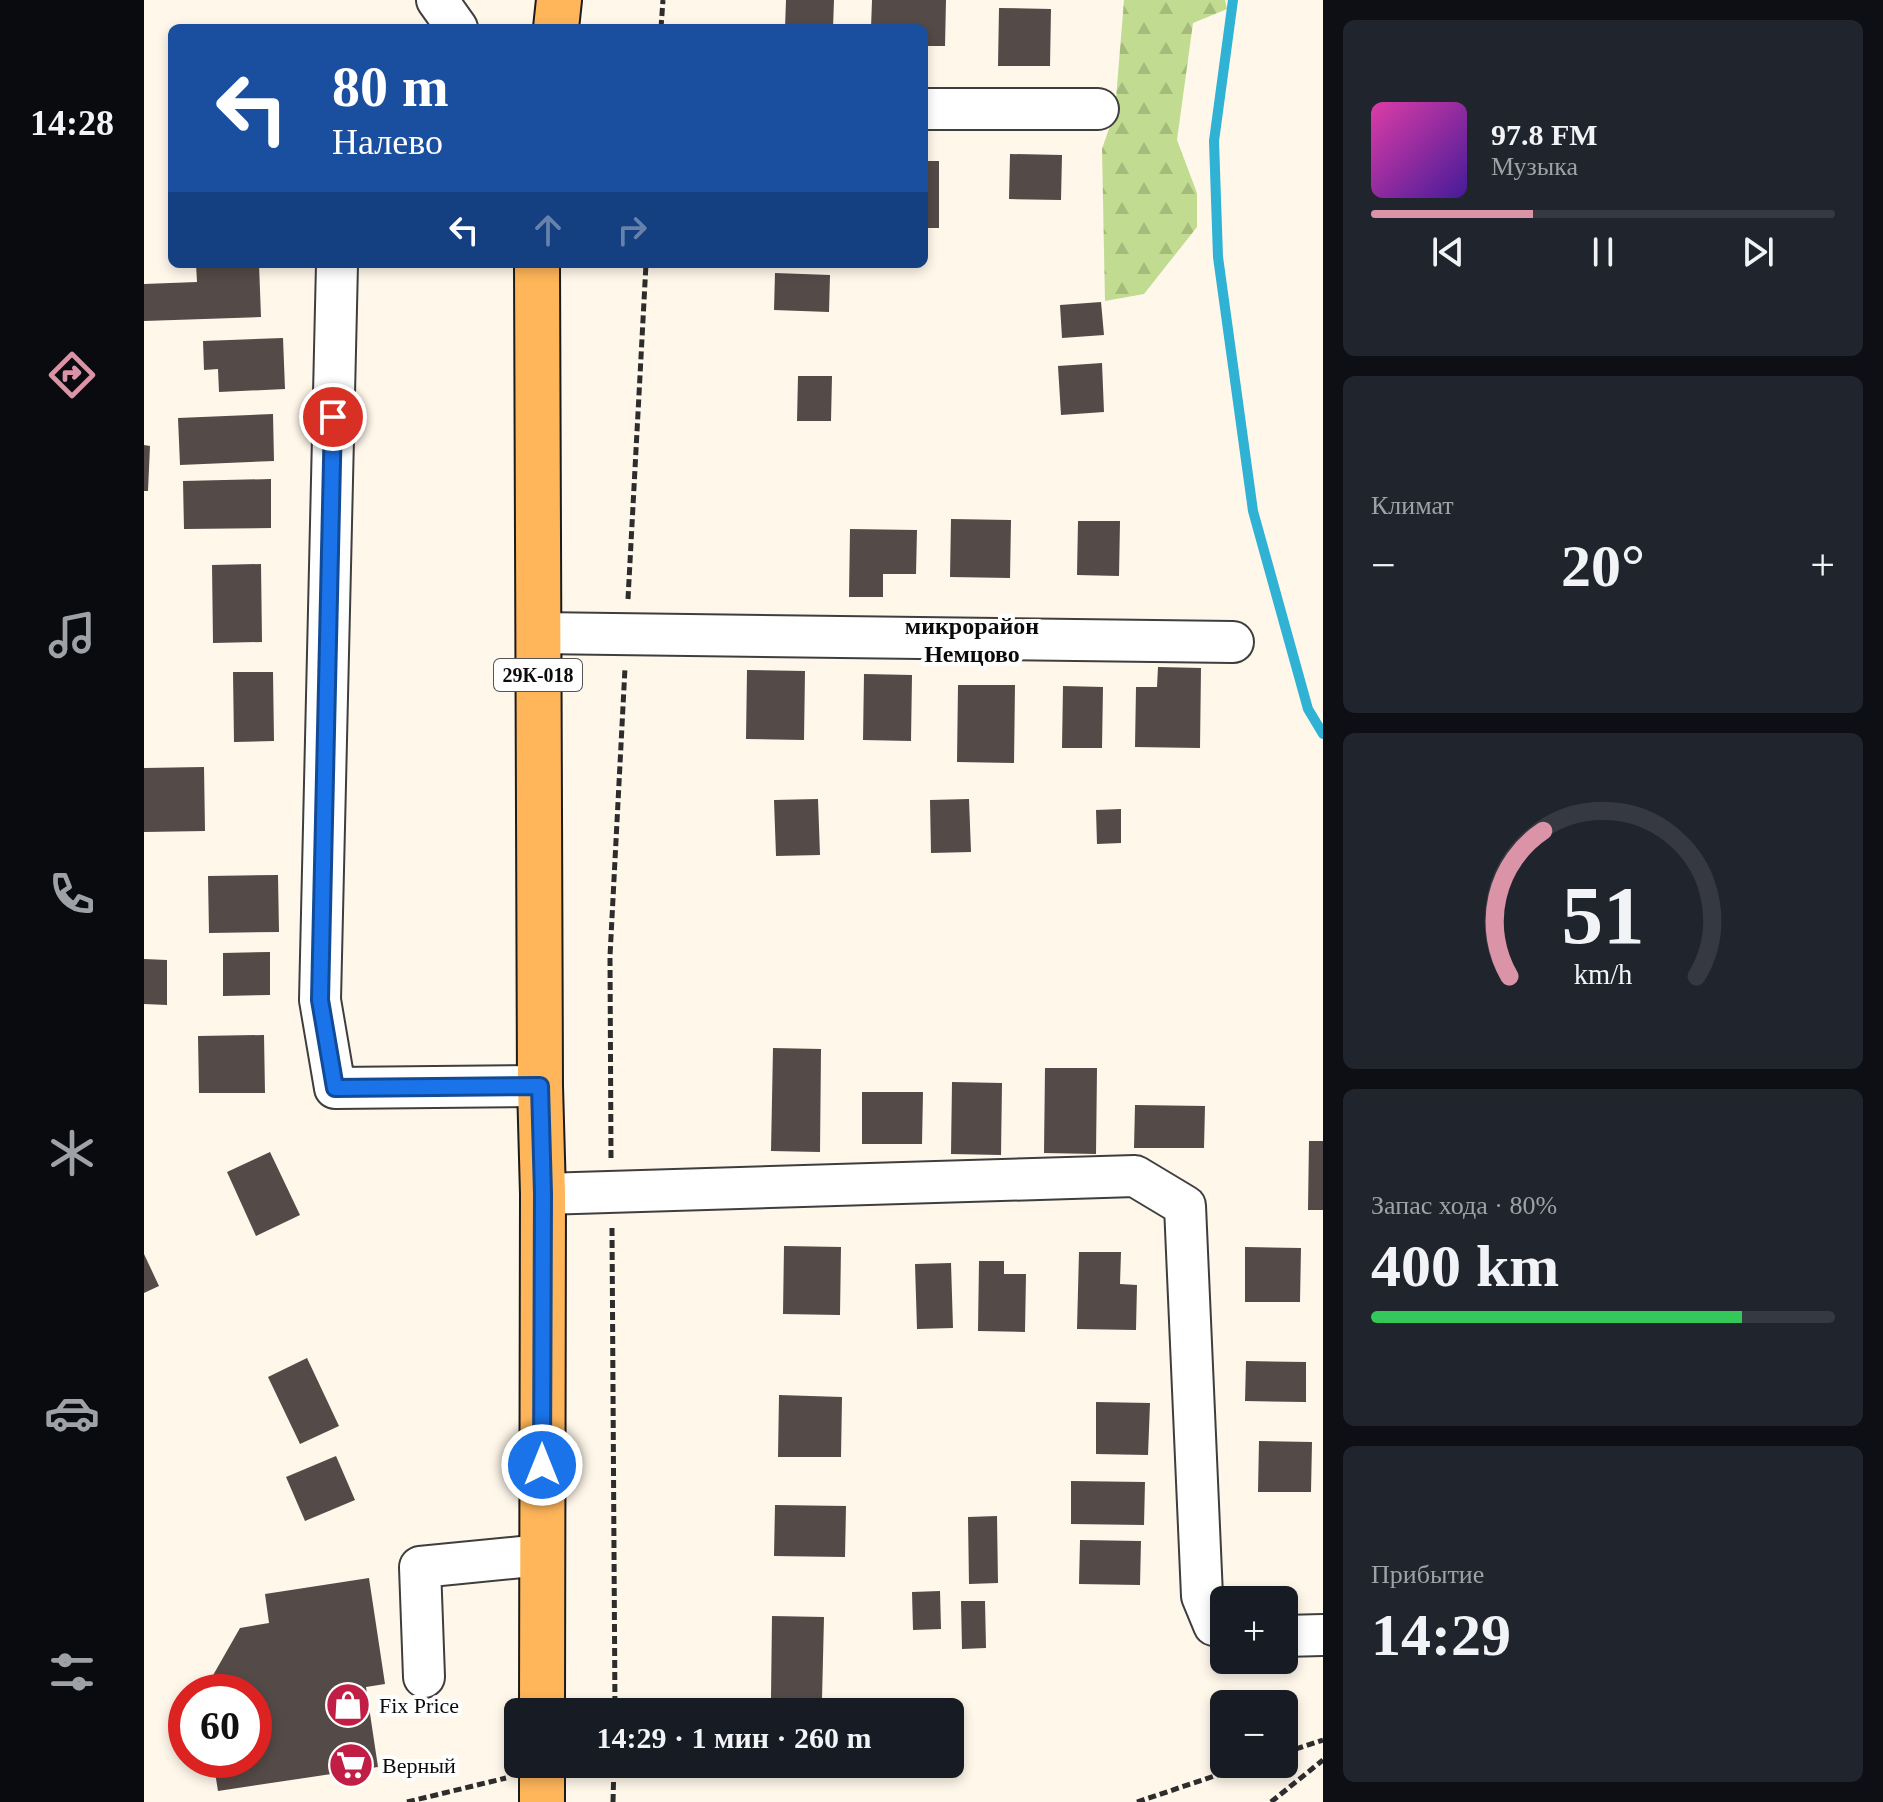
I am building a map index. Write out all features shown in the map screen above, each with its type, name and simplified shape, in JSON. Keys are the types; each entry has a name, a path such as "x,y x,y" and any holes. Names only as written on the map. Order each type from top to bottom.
{"main road":[{"path":"556,24 559,0"},
{"name":"29К-018","path":"537,268 540,1086"},
{"path":"540,1086 543,1194 542,1698"}],"street":[{"path":"437,0 454,24"},
{"path":"928,109 1098,109"},
{"path":"337,268 320,1000 335,1088 540,1086"},
{"path":"538,633 1233,642"},
{"path":"543,1194 1135,1176 1185,1206 1202,1596 1210,1615"},
{"path":"424,1677 420,1567 542,1555"},
{"path":"1298,1636 1323,1635"}],"path":[{"path":"661,24 663,0"},
{"path":"615,1698 610,956 646,268"},
{"path":"1298,1748 1323,1740"},
{"path":"1271,1802 1323,1760"},
{"path":"1137,1802 1210,1777"},
{"path":"613,1802 614,1778"},
{"path":"407,1802 532,1781"}],"green space":[{"path":"1124,0 1225,0 1227,9 1193,23 1177,140 1197,193 1197,227 1144,294 1105,301 1102,149 1115,111"}],"building":[{"path":"786,0 834,0 833,24 785,24"},
{"path":"872,0 946,0 945,46 928,46 928,24 871,24"},
{"path":"999,8 1051,9 1050,66 998,66"},
{"path":"1010,154 1062,155 1061,200 1009,199"},
{"path":"928,161 939,161 939,228 928,228"},
{"path":"196,268 259,268 261,317 144,321 144,284 197,282"},
{"path":"775,273 830,275 829,312 774,310"},
{"path":"1101,302 1104,335 1062,338 1060,305"},
{"path":"283,338 285,389 219,392 218,369 204,370 203,341"},
{"path":"1102,363 1104,412 1061,415 1058,366"},
{"path":"798,376 832,376 831,421 797,421"},
{"path":"273,414 274,461 180,465 178,418"},
{"path":"144,445 150,446 148,491 144,491"},
{"path":"271,479 271,528 184,529 183,481"},
{"path":"951,519 1011,520 1010,578 950,577"},
{"path":"1078,521 1120,521 1119,576 1077,575"},
{"path":"850,529 917,530 916,574 883,574 883,597 849,597"},
{"path":"261,564 262,642 213,643 212,565"},
{"path":"1158,667 1201,668 1200,748 1135,747 1136,687 1157,687"},
{"path":"747,670 805,671 804,740 746,739"},
{"path":"233,672 273,672 274,741 234,742"},
{"path":"864,674 912,675 911,741 863,740"},
{"path":"958,685 1015,685 1014,763 957,762"},
{"path":"1063,686 1103,687 1102,748 1062,748"},
{"path":"204,767 205,831 144,832 144,768"},
{"path":"818,799 820,855 776,856 774,800"},
{"path":"969,799 971,852 931,853 930,800"},
{"path":"1121,809 1121,843 1097,844 1096,810"},
{"path":"278,875 279,932 209,933 208,876"},
{"path":"270,952 270,995 223,996 223,953"},
{"path":"144,959 167,960 167,1005 144,1004"},
{"path":"264,1035 265,1093 199,1093 198,1036"},
{"path":"773,1048 821,1049 820,1152 771,1151"},
{"path":"1045,1068 1097,1068 1096,1154 1044,1153"},
{"path":"952,1082 1002,1083 1001,1155 951,1154"},
{"path":"862,1092 923,1092 922,1144 862,1144"},
{"path":"1135,1105 1205,1106 1204,1148 1134,1148"},
{"path":"1309,1141 1323,1141 1323,1210 1308,1210"},
{"path":"270,1152 300,1215 256,1236 227,1172"},
{"path":"784,1246 841,1247 840,1315 783,1314"},
{"path":"1245,1247 1301,1248 1300,1302 1245,1302"},
{"path":"1079,1252 1121,1252 1120,1284 1137,1285 1136,1330 1077,1329"},
{"path":"144,1254 159,1286 144,1293"},
{"path":"979,1261 1004,1261 1004,1274 1026,1274 1025,1332 978,1331"},
{"path":"951,1263 953,1328 917,1329 915,1264"},
{"path":"307,1358 339,1426 300,1444 268,1377"},
{"path":"1246,1361 1306,1362 1306,1402 1245,1401"},
{"path":"779,1395 842,1397 841,1457 778,1457"},
{"path":"1096,1402 1150,1403 1148,1455 1096,1454"},
{"path":"1259,1441 1312,1442 1311,1492 1258,1492"},
{"path":"336,1456 355,1500 305,1521 286,1477"},
{"path":"1071,1481 1145,1482 1144,1525 1071,1524"},
{"path":"775,1505 846,1506 845,1557 774,1556"},
{"path":"997,1516 998,1583 969,1584 968,1517"},
{"path":"1080,1540 1141,1541 1140,1585 1079,1584"},
{"path":"369,1578 385,1684 366,1687 378,1767 218,1791 216,1778 272,1778 272,1674 214,1674 240,1628 269,1623 265,1594"},
{"path":"940,1591 941,1629 913,1630 912,1592"},
{"path":"961,1601 985,1601 986,1648 962,1649"},
{"path":"772,1616 824,1617 822,1698 771,1698"}],"waterway":[{"path":"1233,0 1214,141 1218,257 1253,511 1308,709 1323,734"}],"place":[{"name":"Fix Price","path":"348,1705"},
{"name":"Верный","path":"351,1765"}],"district":[{"name":"микрорайон Немцово","path":"972,640"}],"route":[{"path":"333,417 320,1000 335,1088 540,1086 543,1194 542,1465"}]}
